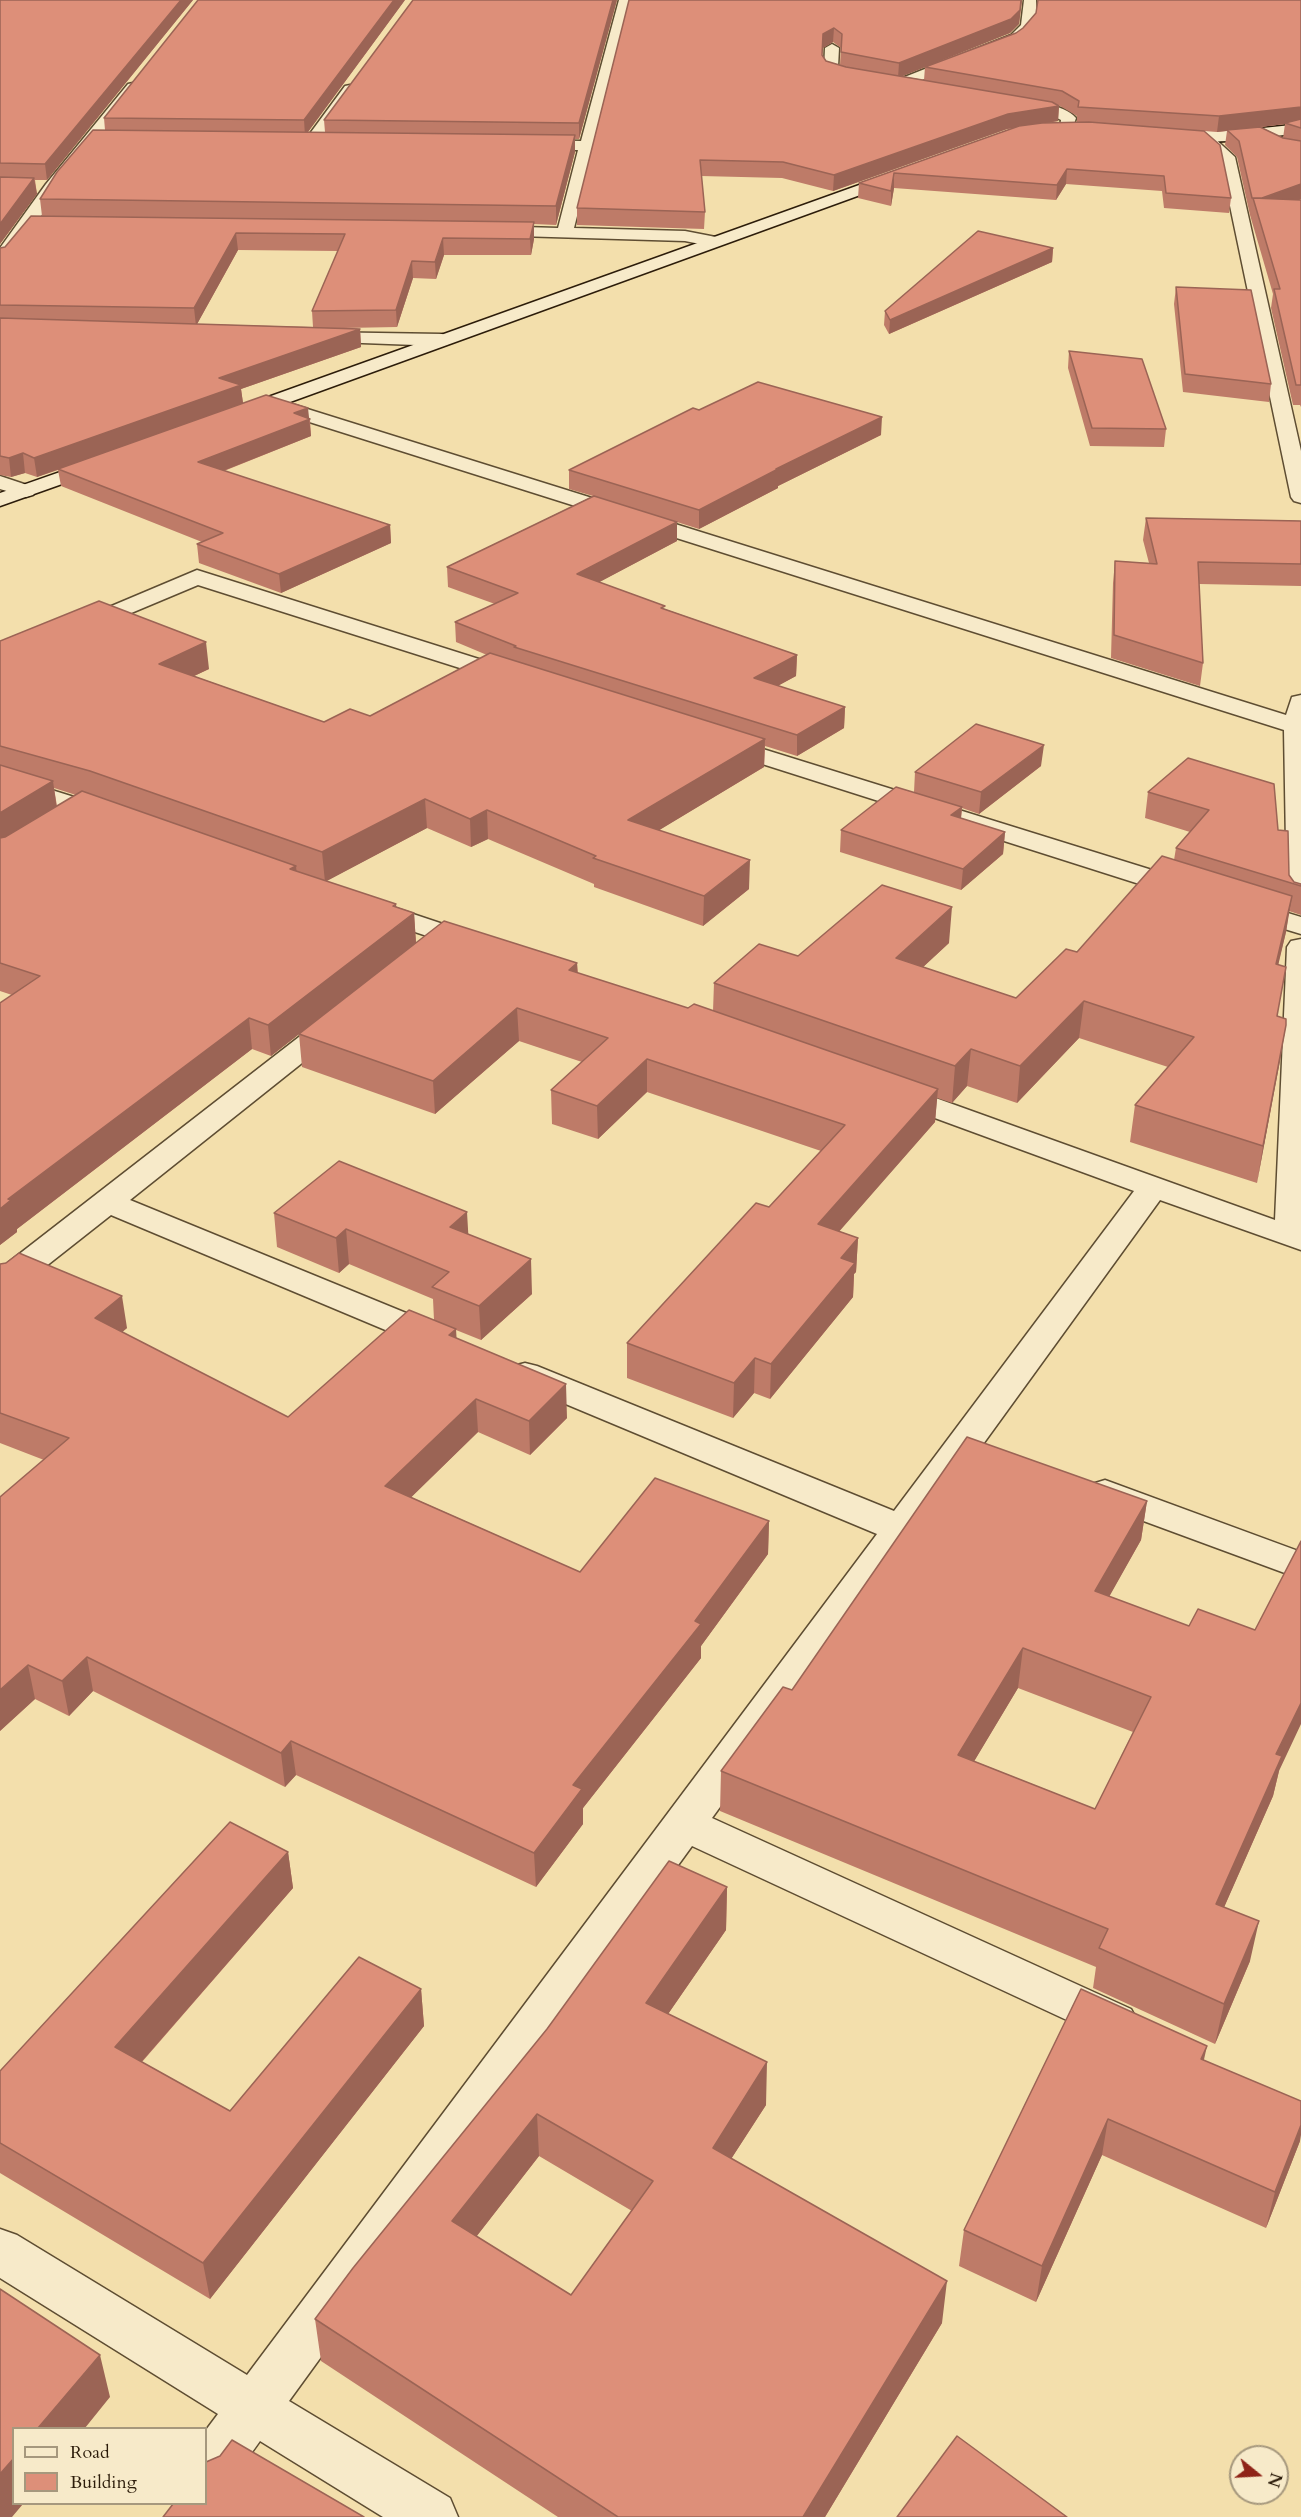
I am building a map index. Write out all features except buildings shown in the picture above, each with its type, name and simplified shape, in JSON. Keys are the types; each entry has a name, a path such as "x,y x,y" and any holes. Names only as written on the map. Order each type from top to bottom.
{"street":[{"path":"565,231 585,146 625,0"},
{"path":"891,82 1009,42 1023,34 1031,22 1030,0"},
{"path":"832,48 831,70 846,75 935,89"},
{"path":"0,259 27,225 52,187 143,75"},
{"path":"335,142 306,142 360,76"},
{"path":"1000,101 1055,111 1069,118 1067,127"},
{"path":"1152,134 1206,138 1262,136 1301,129"},
{"path":"1262,136 1286,148"},
{"path":"1206,138 1227,157 1301,497"},
{"path":"91,140 114,140"},
{"path":"514,145 585,146"},
{"path":"225,419 921,168"},
{"path":"31,186 52,187"},
{"path":"27,225 51,225"},
{"path":"469,230 686,236 715,242"},
{"path":"299,337 442,340"},
{"path":"269,403 1298,714 1301,902"},
{"path":"0,500 115,459"},
{"path":"0,482 26,491"},
{"path":"0,661 197,577 538,685"},
{"path":"698,735 1301,926"},
{"path":"0,782 128,822"},
{"path":"56,824 84,807"},
{"path":"349,900 504,955"},
{"path":"420,956 448,935"},
{"path":"874,1086 1296,1238 1301,947"},
{"path":"0,1286 356,1007"},
{"path":"207,2470 901,1530 982,1448 1154,1186"},
{"path":"107,1202 901,1530"},
{"path":"1077,1483 1301,1566"},
{"path":"684,1824 1149,2038"},
{"path":"0,2251 431,2517"}]}
